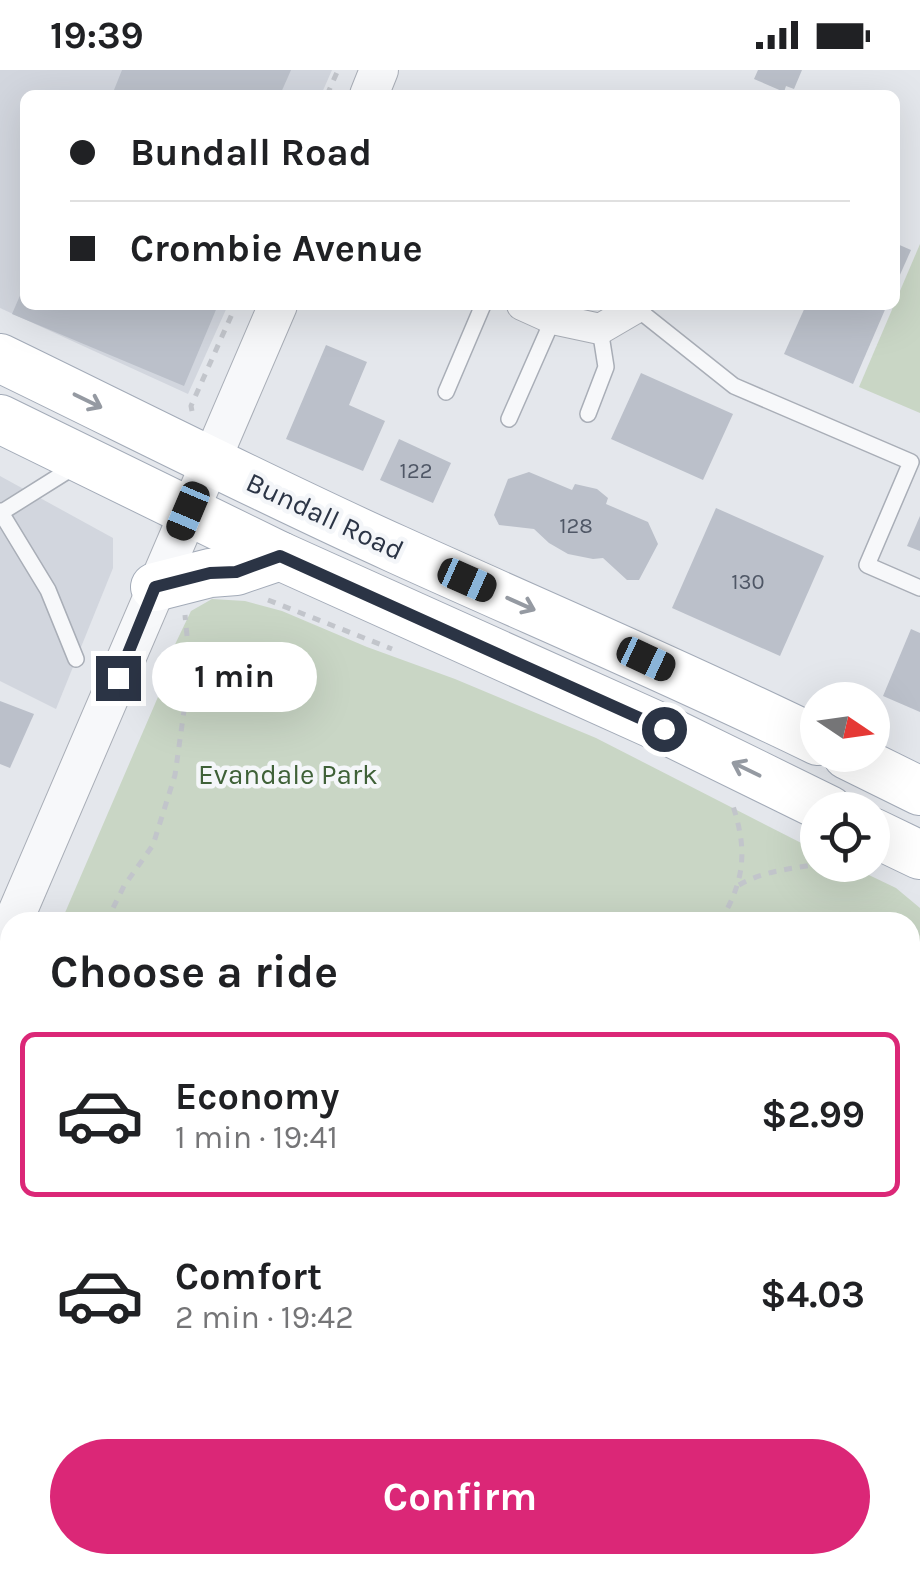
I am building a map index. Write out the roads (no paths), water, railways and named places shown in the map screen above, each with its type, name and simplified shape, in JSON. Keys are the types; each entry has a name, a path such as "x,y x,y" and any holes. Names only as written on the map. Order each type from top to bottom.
{"main road":[{"name":"Bundall Road","path":"0,358 395,549 646,659 800,732"},
{"name":"Bundall Road","path":"0,419 280,556 648,721 800,796"},
{"path":"170,598 210,573 236,572 280,556"},
{"path":"881,772 920,791"},
{"path":"890,841 920,855"}],"street":[{"path":"19,912 170,598 188,511 276,310"},
{"path":"533,310 552,319 600,329 631,310"}],"lane":[{"path":"446,392 481,310"},
{"path":"643,310 734,386 910,462 866,565 920,588"},
{"path":"509,419 552,319"},
{"path":"588,414 606,367 600,329"},
{"path":"76,659 48,590 1,512 85,460"}],"park label":[{"name":"Evandale Park","path":"288,774"}]}
